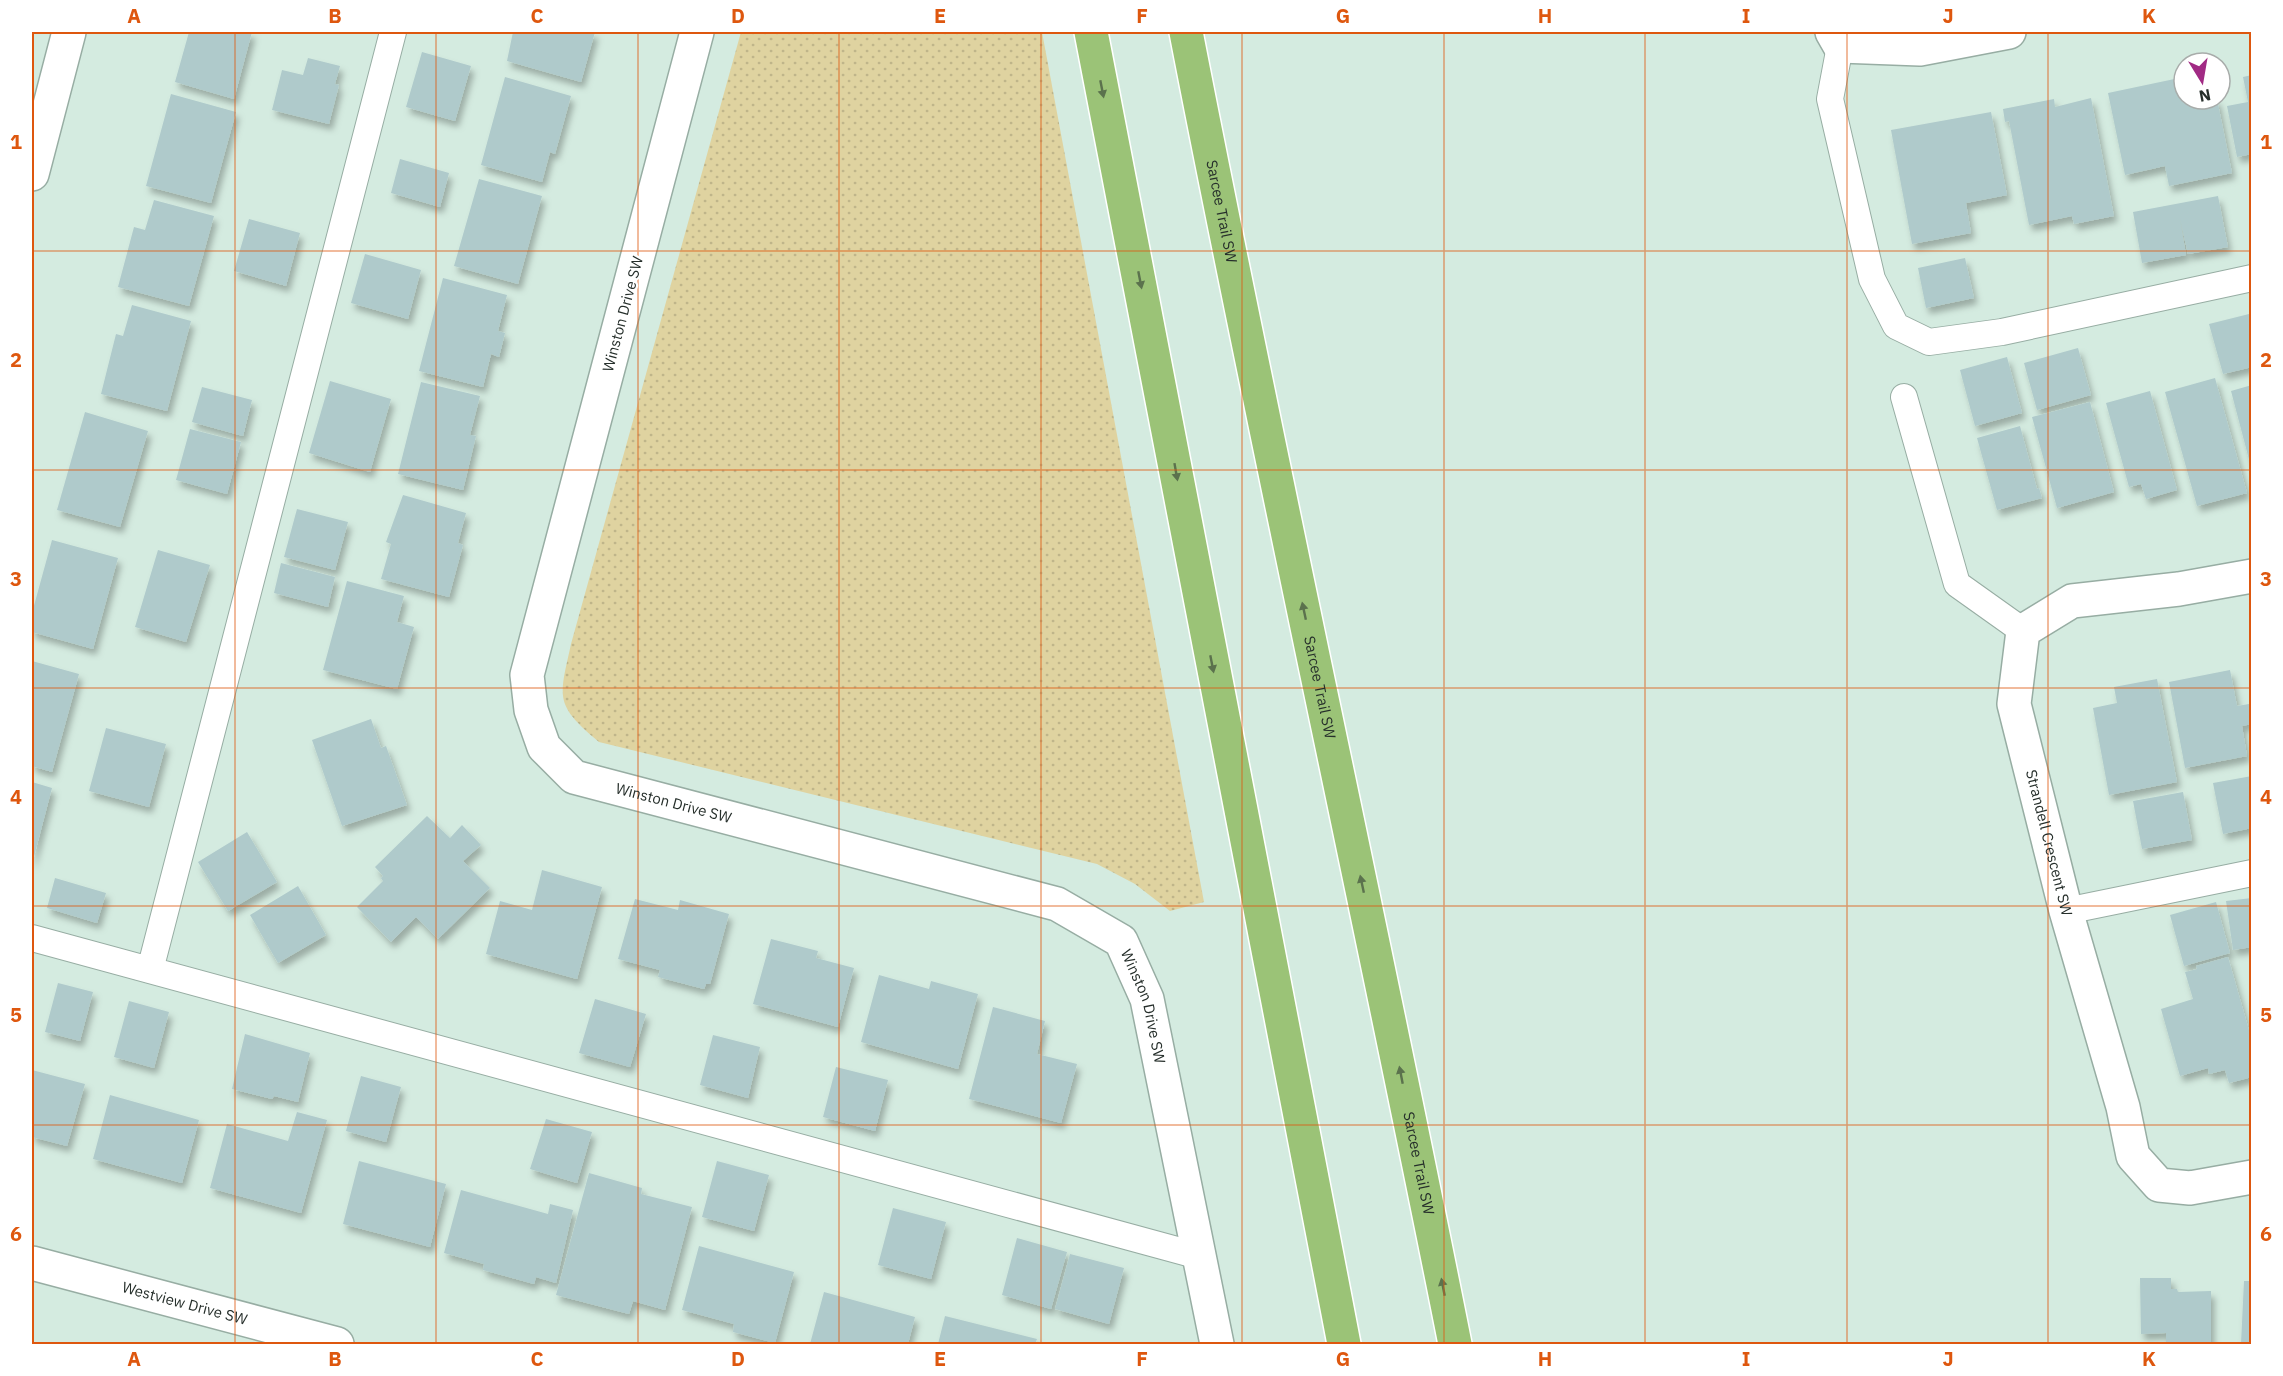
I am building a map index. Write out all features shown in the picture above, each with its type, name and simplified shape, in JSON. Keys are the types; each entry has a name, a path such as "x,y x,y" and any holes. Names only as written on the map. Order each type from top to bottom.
{"highway":[{"path":"1091,32 1344,1344"},
{"name":"Sarcee Trail SW","path":"1186,32 1240,312 1394,1036 1455,1344"}],"street":[{"path":"32,174 69,32"},
{"name":"Winston Drive SW","path":"697,32 527,675 531,710 544,747 574,777 1057,904 1120,941 1147,999 1217,1344"},
{"path":"1836,39 1920,49 2009,32"},
{"path":"2023,631 2072,601 2180,589 2252,576"},
{"name":"Strandell Crescent SW","path":"2023,631 2014,704 2066,911 2123,1107 2133,1156 2159,1185 2190,1188 2252,1177"},
{"name":"Westview Drive SW","path":"32,1263 337,1344"}],"lane":[{"path":"150,970 393,32"},
{"path":"1836,39 1830,99 1872,279 1896,326 1929,342 2002,332 2252,278"},
{"path":"1904,397 1957,584 2023,631"},
{"path":"2066,911 2252,873"},
{"path":"32,938 1199,1256"}],"shaded area":[{"path":"741,32 1042,32 1204,902 1170,911 1135,884 1097,864 599,742 567,709 563,689 571,644"}],"building":[{"path":"189,32 252,32 234,99 175,82"},
{"path":"513,32 595,32 581,82 507,61"},
{"path":"422,52 471,66 455,121 406,107"},
{"path":"308,58 340,66 335,84 339,85 329,124 272,110 282,70 303,75"},
{"path":"2252,75 2252,154 2237,157 2228,111 2232,111 2232,105 2248,102 2243,77"},
{"path":"505,77 571,96 555,154 550,152 542,182 481,165"},
{"path":"2172,80 2172,111 2219,111 2232,173 2169,186 2165,166 2125,175 2108,93"},
{"path":"171,94 236,112 211,203 146,186"},
{"path":"2091,98 2114,216 2074,224 2072,216 2029,225 2009,121 2005,122 2003,109 2054,99 2055,107"},
{"path":"1991,112 2007,195 1966,203 1971,233 1912,244 1891,130"},
{"path":"400,159 449,173 440,207 391,193"},
{"path":"479,179 542,196 518,284 454,266"},
{"path":"2218,196 2228,247 2188,254 2180,219 2186,255 2142,263 2133,212"},
{"path":"154,200 214,216 189,306 118,287 134,227 145,230"},
{"path":"249,219 300,233 286,286 234,271"},
{"path":"365,254 421,270 408,319 351,303"},
{"path":"1965,258 1974,298 1926,308 1918,268"},
{"path":"443,278 507,295 498,331 505,333 499,357 491,354 483,387 419,371"},
{"path":"132,305 191,321 167,411 101,394 116,334 123,336"},
{"path":"2249,314 2252,324 2252,367 2223,374 2209,324"},
{"path":"2078,348 2091,395 2037,410 2024,363"},
{"path":"2007,357 2022,413 1975,426 1960,370"},
{"path":"2215,378 2247,493 2197,506 2165,392"},
{"path":"330,381 391,399 370,472 309,453"},
{"path":"421,382 480,396 470,435 476,436 463,490 398,474"},
{"path":"2252,385 2252,467 2251,467 2231,391"},
{"path":"202,387 252,400 243,436 192,422"},
{"path":"2150,391 2177,490 2146,499 2141,484 2129,487 2106,403"},
{"path":"2090,402 2114,492 2057,508 2032,417"},
{"path":"85,412 148,431 120,527 57,510"},
{"path":"2020,426 2037,489 2039,488 2042,498 1997,510 1977,438"},
{"path":"190,429 241,442 227,494 176,480"},
{"path":"403,495 466,513 458,543 463,545 449,597 381,579 391,544 386,542"},
{"path":"297,509 348,522 335,570 284,557"},
{"path":"52,540 118,558 93,649 32,632 32,613"},
{"path":"158,550 210,565 186,642 135,627"},
{"path":"281,563 335,577 328,607 274,593"},
{"path":"347,581 404,596 397,622 414,627 397,689 323,670"},
{"path":"32,661 79,674 52,772 32,766"},
{"path":"2230,670 2237,706 2249,704 2252,715 2252,724 2242,726 2247,756 2185,768 2169,682"},
{"path":"2157,679 2177,782 2109,795 2093,708 2117,703 2114,687"},
{"path":"371,719 381,748 386,746 407,805 342,826 312,740"},
{"path":"106,728 166,744 149,807 89,791"},
{"path":"2252,776 2252,828 2223,834 2213,783"},
{"path":"32,782 52,788 32,864"},
{"path":"2183,792 2192,840 2142,849 2133,801"},
{"path":"427,816 450,838 462,825 481,845 463,861 490,888 438,939 416,917 391,942 357,907 383,881 381,878 383,876 375,867"},
{"path":"247,832 277,882 228,911 198,862"},
{"path":"542,870 602,887 577,979 486,954 500,901 532,910"},
{"path":"55,878 106,893 97,923 47,908"},
{"path":"298,886 326,935 278,963 250,915"},
{"path":"2252,898 2252,947 2233,950 2226,901"},
{"path":"635,899 678,910 680,900 729,914 710,984 706,984 704,989 658,977 660,970 618,959"},
{"path":"2216,902 2230,953 2184,966 2170,915"},
{"path":"771,939 818,951 816,958 854,968 838,1027 753,1004"},
{"path":"2228,957 2252,1041 2252,1077 2229,1083 2225,1070 2209,1074 2208,1068 2180,1076 2161,1009 2193,999 2185,972 2197,969 2196,966"},
{"path":"879,975 929,989 931,981 978,994 958,1069 861,1042"},
{"path":"58,983 93,992 80,1041 45,1032"},
{"path":"595,999 646,1014 630,1067 579,1053"},
{"path":"129,1001 169,1012 154,1068 114,1057"},
{"path":"993,1007 1045,1021 1037,1054 1077,1064 1061,1123 969,1099"},
{"path":"245,1034 310,1053 298,1102 274,1096 272,1099 232,1089"},
{"path":"713,1035 760,1047 748,1098 700,1085"},
{"path":"836,1067 888,1080 875,1131 823,1117"},
{"path":"32,1070 85,1084 67,1146 32,1137"},
{"path":"361,1076 401,1087 386,1142 346,1131"},
{"path":"110,1095 199,1120 182,1183 93,1159"},
{"path":"297,1112 327,1120 301,1213 210,1188 227,1124 288,1141"},
{"path":"546,1119 592,1132 577,1183 530,1169"},
{"path":"359,1161 446,1184 430,1247 343,1224"},
{"path":"717,1161 769,1175 754,1231 702,1217"},
{"path":"589,1173 642,1188 641,1194 692,1207 665,1310 633,1301 629,1314 556,1295"},
{"path":"461,1190 548,1214 550,1204 573,1210 556,1283 536,1277 534,1284 483,1270 484,1264 444,1253"},
{"path":"893,1208 946,1222 931,1279 878,1265"},
{"path":"1017,1238 1067,1252 1051,1309 1002,1295"},
{"path":"699,1246 794,1272 775,1343 733,1332 734,1324 682,1310"},
{"path":"1070,1254 1124,1268 1109,1324 1055,1309"},
{"path":"2140,1278 2171,1278 2171,1289 2177,1289 2178,1292 2211,1291 2211,1344 2166,1344 2166,1333 2141,1334"},
{"path":"2244,1281 2252,1281 2252,1344 2241,1344"},
{"path":"824,1292 915,1317 908,1344 810,1344"},
{"path":"945,1316 1037,1339 1035,1344 938,1344"}]}
